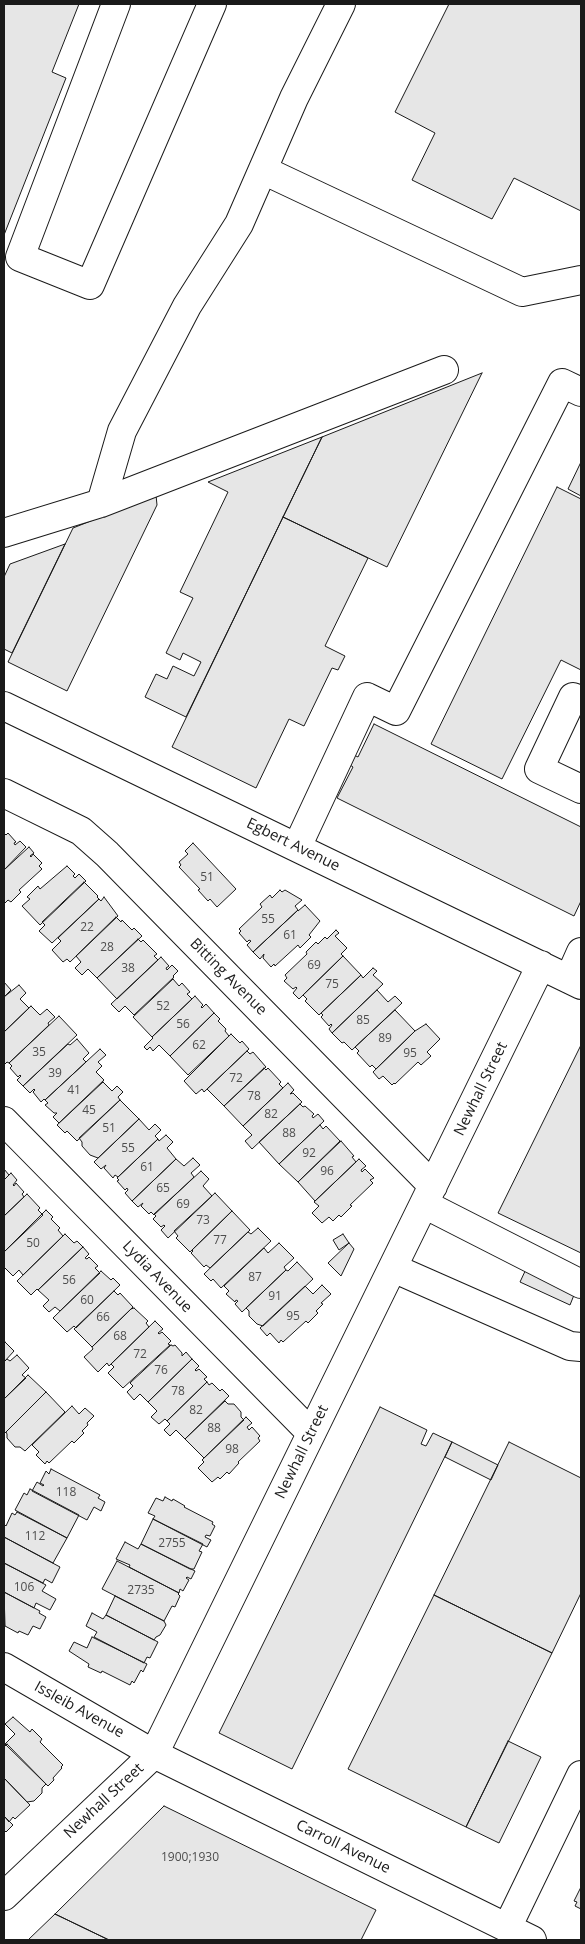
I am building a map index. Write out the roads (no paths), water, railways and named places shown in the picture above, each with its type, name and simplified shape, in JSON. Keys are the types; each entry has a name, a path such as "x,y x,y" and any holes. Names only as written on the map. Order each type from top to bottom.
{"street":[{"path":"116,4 20,257 90,285 212,4"},
{"path":"101,503 122,431 187,306 239,224 294,98 341,4"},
{"path":"263,170 522,292 581,280"},
{"path":"4,533 101,503 444,370"},
{"path":"297,847 367,697 396,711 562,383 581,392"},
{"path":"581,701 573,697 539,769 581,789"},
{"name":"Egbert Avenue","path":"4,706 575,982"},
{"name":"Bitting Avenue","path":"4,793 81,831 107,854 428,1195 581,1284"},
{"path":"575,982 581,952"},
{"name":"Newhall Street","path":"4,1896 154,1754 541,965"},
{"name":"Lydia Avenue","path":"4,1121 311,1434"},
{"path":"393,1268 570,1346 581,1347"},
{"name":"Issleib Avenue","path":"4,1668 154,1754"},
{"name":"Carroll Avenue","path":"154,1754 532,1940"},
{"path":"507,1928 581,1776"}]}
